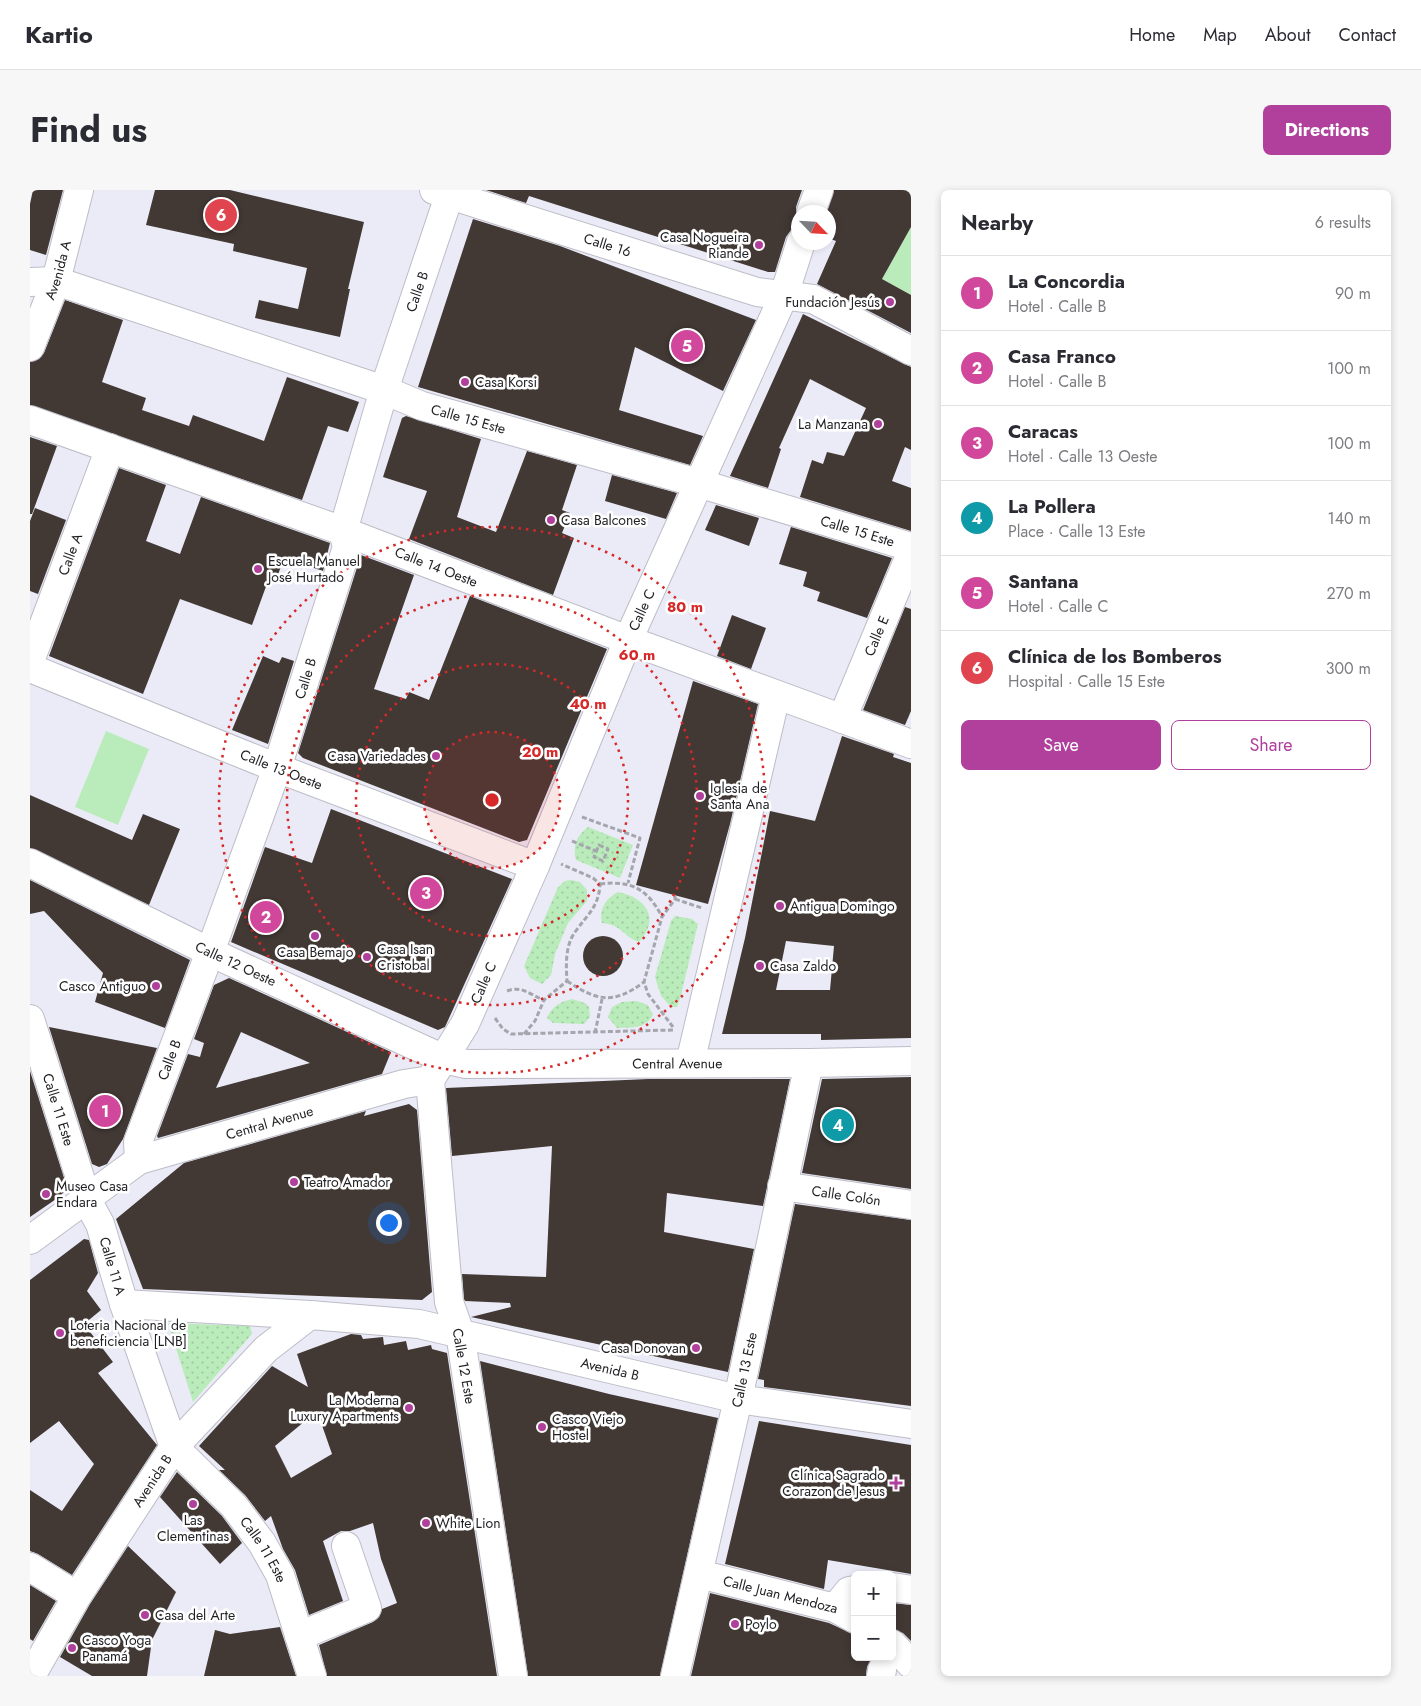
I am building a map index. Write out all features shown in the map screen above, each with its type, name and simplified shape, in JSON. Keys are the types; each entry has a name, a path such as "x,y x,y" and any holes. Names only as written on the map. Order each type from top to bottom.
{"street":[{"name":"Avenida A","path":"30,347 43,282 79,190"},
{"path":"814,205 819,190"},
{"name":"Calle 16","path":"444,191 757,292 813,299 911,351"},
{"name":"Calle B","path":"139,1160 138,1142 277,768 347,546 343,532 444,191"},
{"name":"Calle C","path":"437,1069 465,1024 547,865 628,640 784,295 798,250"},
{"name":"Calle 15 Este","path":"43,282 384,390 422,406 698,483 911,547"},
{"name":"Calle 14 Oeste","path":"30,420 343,532 628,640 911,744"},
{"name":"Calle A","path":"30,661 110,448"},
{"name":"Calle E","path":"842,719 911,552"},
{"name":"Calle 13 Oeste","path":"30,668 277,768 547,865"},
{"path":"690,1063 685,1033 776,695"},
{"name":"Calle 12 Oeste","path":"30,862 437,1069"},
{"name":"Calle 11 Este","path":"30,1019 87,1200"},
{"name":"Central Avenue","path":"139,1160 404,1084 437,1069 466,1064 809,1064 911,1061"},
{"name":"Calle 13 Este","path":"675,1676 738,1399 809,1064"},
{"name":"Calle 12 Este","path":"437,1069 449,1302 460,1333 513,1676"},
{"path":"30,1240 139,1160"},
{"name":"Calle Colón","path":"782,1186 911,1205"},
{"name":"Calle 11 A","path":"87,1200 100,1224 124,1304 174,1447"},
{"name":"Avenida B","path":"124,1304 310,1315 419,1324 738,1399 911,1424"},
{"name":"Avenida B","path":"31,1676 77,1596 174,1447 266,1349 310,1315"},
{"name":"Calle 11 Este","path":"174,1447 234,1506 262,1543 280,1576 312,1676"},
{"path":"299,1636 367,1608 346,1546"},
{"path":"30,1567 77,1596"},
{"name":"Calle Juan Mendoza","path":"699,1574 848,1606"},
{"path":"896,1588 911,1590"},
{"path":"896,1648 911,1664"}],"path":[{"path":"579,816 640,838 628,883"},
{"path":"569,840 596,851"},
{"path":"599,845 608,849 603,861 594,857 596,851 599,845"},
{"path":"547,865 594,878 600,884"},
{"path":"600,884 628,883 648,897 662,917"},
{"path":"567,981 567,952 574,933 595,908 600,884"},
{"path":"675,896 675,899 662,917 644,982 648,994 685,1033"},
{"path":"567,981 582,991 602,999 619,995 644,982"},
{"path":"522,1035 535,1021 544,1000 567,981"},
{"path":"505,992 515,988 524,990 544,1000"},
{"path":"595,1033 602,999"},
{"path":"495,1019 503,1030 511,1034 522,1035 685,1033"}],"green space":[{"path":"911,227 911,295 882,279"},
{"path":"106,731 149,749 118,825 75,807"},
{"path":"588,827 633,845 620,878 576,860 576,842"},
{"path":"565,881 580,882 587,890 587,901 568,923 555,954 551,975 542,984 530,978 524,966 558,887"},
{"path":"618,892 636,899 647,910 649,925 639,942 614,926 602,923 601,918 604,904"},
{"path":"675,916 692,919 698,924 680,999 677,1007 671,1007 661,996 655,977 671,921"},
{"path":"572,999 585,1003 589,1007 590,1017 584,1024 553,1023 547,1018 551,1010 557,1005"},
{"path":"636,1001 648,1005 653,1015 650,1020 638,1026 617,1028 608,1017 612,1007 622,1002"},
{"path":"168,1323 250,1326 252,1334 193,1402"}],"building":[{"path":"33,190 63,190 46,255 30,250 30,204"},
{"path":"155,190 230,190 364,222 348,289 350,289 340,337 255,318 259,300 298,309 307,268 233,251 234,244 146,225"},
{"path":"486,190 802,190 797,205 791,205 791,230 786,237 775,272 768,272 529,196 526,203"},
{"path":"834,190 911,190 911,227 882,279 911,295 911,333 817,284 832,250 836,250 836,205 829,205"},
{"path":"473,219 560,246 756,320 723,391 635,347 619,410 703,436 690,465 418,387"},
{"path":"65,300 123,320 102,382 146,398 142,410 189,426 193,415 264,441 287,377 359,402 348,432 328,426 302,500 30,405 30,362 39,359 44,353"},
{"name":"La Manzana","path":"803,314 911,367 911,450 905,447 892,481 911,488 911,531 800,497 812,460 823,464 827,452 844,456 866,408 810,379 779,448 781,449 768,488 730,476"},
{"path":"406,416 481,439 457,517 496,532 527,451 577,465 562,510 570,513 562,533 574,538 553,595 409,539 427,491 383,477 402,418"},
{"path":"30,437 57,446 32,514 30,514"},
{"path":"119,468 166,485 146,541 180,554 201,497 330,543 323,571 284,558 275,583 268,581 252,625 180,599 143,694 49,656"},
{"path":"612,475 677,493 666,519 605,501"},
{"path":"716,505 759,518 749,546 705,530"},
{"path":"35,508 66,520 38,594 30,591 30,521"},
{"path":"791,527 892,558 867,618 817,601 820,592 803,586 807,572 779,564"},
{"path":"361,555 414,575 374,689 406,699 409,692 429,700 470,596 607,649 527,840 519,842 303,758 298,753"},
{"path":"905,607 911,609 911,711 905,725 863,710"},
{"path":"732,615 766,628 751,669 717,656"},
{"path":"263,656 279,663 282,657 294,661 268,744 232,730"},
{"name":"Iglesia de Santa Ana","path":"693,681 758,704 730,824 708,904 636,885"},
{"path":"842,736 894,754 893,757 911,763 911,1038 821,1040 821,1034 722,1034 745,938 770,811 815,821","holes":["786,941 834,946 830,990 776,990"]},
{"path":"30,795 132,840 143,814 180,829 149,905 30,848"},
{"path":"331,809 512,879 445,1027 438,1030 231,942 265,847 312,863"},
{"path":"30,880 190,960 165,1028 95,1002 103,973 44,911 30,914"},
{"path":"603,936 617,942 623,956 617,970 603,976 589,970 583,956 589,942"},
{"path":"229,978 391,1052 382,1074 158,1138 157,1136 188,1054 200,1057 204,1043 194,1039 214,985","holes":["241,1032 310,1063 216,1088"]},
{"path":"49,1027 157,1048 123,1139 107,1164 99,1167 92,1164"},
{"path":"30,1071 66,1184 65,1191 59,1197 30,1217"},
{"path":"911,1077 911,1189 802,1173 822,1079"},
{"path":"648,1079 790,1079 763,1206 667,1193 664,1232 754,1249 728,1372 471,1317 511,1307 510,1303 465,1301 464,1299 462,1274 546,1277 552,1146 452,1156 446,1088"},
{"path":"409,1104 417,1110 432,1292 422,1300 143,1289 116,1219 184,1163 366,1111 364,1116"},
{"path":"795,1204 911,1220 911,1406 764,1387 764,1380 758,1379"},
{"path":"84,1239 89,1240 98,1273 87,1291 101,1310 84,1324 113,1362 98,1373 157,1445 72,1575 30,1551 30,1490 62,1511 94,1464 59,1421 30,1443 30,1280"},
{"path":"351,1334 361,1335 363,1339 383,1337 384,1345 406,1341 408,1350 431,1345 432,1349 447,1353 497,1676 327,1676 319,1645 373,1622 379,1617 382,1609 397,1603 381,1559 373,1523 350,1531 341,1531 323,1541 343,1601 309,1615 295,1570 283,1549 271,1516 265,1521 245,1495 219,1470 225,1470 199,1446 272,1366 308,1387 297,1354","holes":["317,1411 332,1454 291,1478 275,1446"]},
{"path":"480,1361 609,1394 718,1418 660,1676 528,1676"},
{"path":"759,1421 911,1445 911,1574 828,1560 824,1589 725,1564"},
{"path":"177,1472 222,1516 242,1543 220,1564 160,1497"},
{"path":"128,1546 176,1592 152,1640 147,1676 92,1676 60,1657 90,1604"},
{"path":"30,1585 56,1601 33,1641 30,1639"},
{"path":"710,1593 829,1623 851,1633 851,1661 871,1661 867,1667 866,1676 691,1676"},
{"path":"896,1603 911,1605 911,1641 903,1633 896,1630"},
{"path":"280,1627 296,1676 204,1676 215,1630 230,1634"}],"place":[{"name":"Clínica de los Bomberos","path":"221,215"},
{"name":"Casa Nogueira Riande","path":"759,245"},
{"name":"Fundación Jesús","path":"890,302"},
{"name":"Santana","path":"687,346"},
{"name":"Casa Korsi","path":"465,382"},
{"name":"La Manzana","path":"878,424"},
{"name":"Casa Balcones","path":"551,520"},
{"name":"Escuela Manuel José Hurtado","path":"258,569"},
{"name":"Casa Variedades","path":"436,756"},
{"name":"Iglesia de Santa Ana","path":"700,796"},
{"name":"Caracas","path":"426,893"},
{"name":"Antigua Domingo","path":"780,906"},
{"name":"Casa Franco","path":"266,917"},
{"name":"Casa Bemajo","path":"315,936"},
{"name":"Casa Isan Cristobal","path":"367,957"},
{"name":"Casa Zaldo","path":"760,966"},
{"name":"Casco Antiguo","path":"156,986"},
{"name":"La Concordia","path":"105,1111"},
{"name":"La Pollera","path":"838,1125"},
{"name":"Teatro Amador","path":"294,1182"},
{"name":"Museo Casa Endara","path":"46,1194"},
{"name":"Loteria Nacional de beneficiencia [LNB]","path":"60,1333"},
{"name":"Casa Donovan","path":"696,1348"},
{"name":"La Moderna Luxury Apartments","path":"409,1408"},
{"name":"Casco Viejo Hostel","path":"542,1427"},
{"name":"Clínica Sagrado Corazon de Jesus","path":"896,1483"},
{"name":"Las Clementinas","path":"193,1504"},
{"name":"White Lion","path":"426,1523"},
{"name":"Casa del Arte","path":"145,1615"},
{"name":"Poylo","path":"735,1624"},
{"name":"Casco Yoga Panamá","path":"72,1648"}]}
